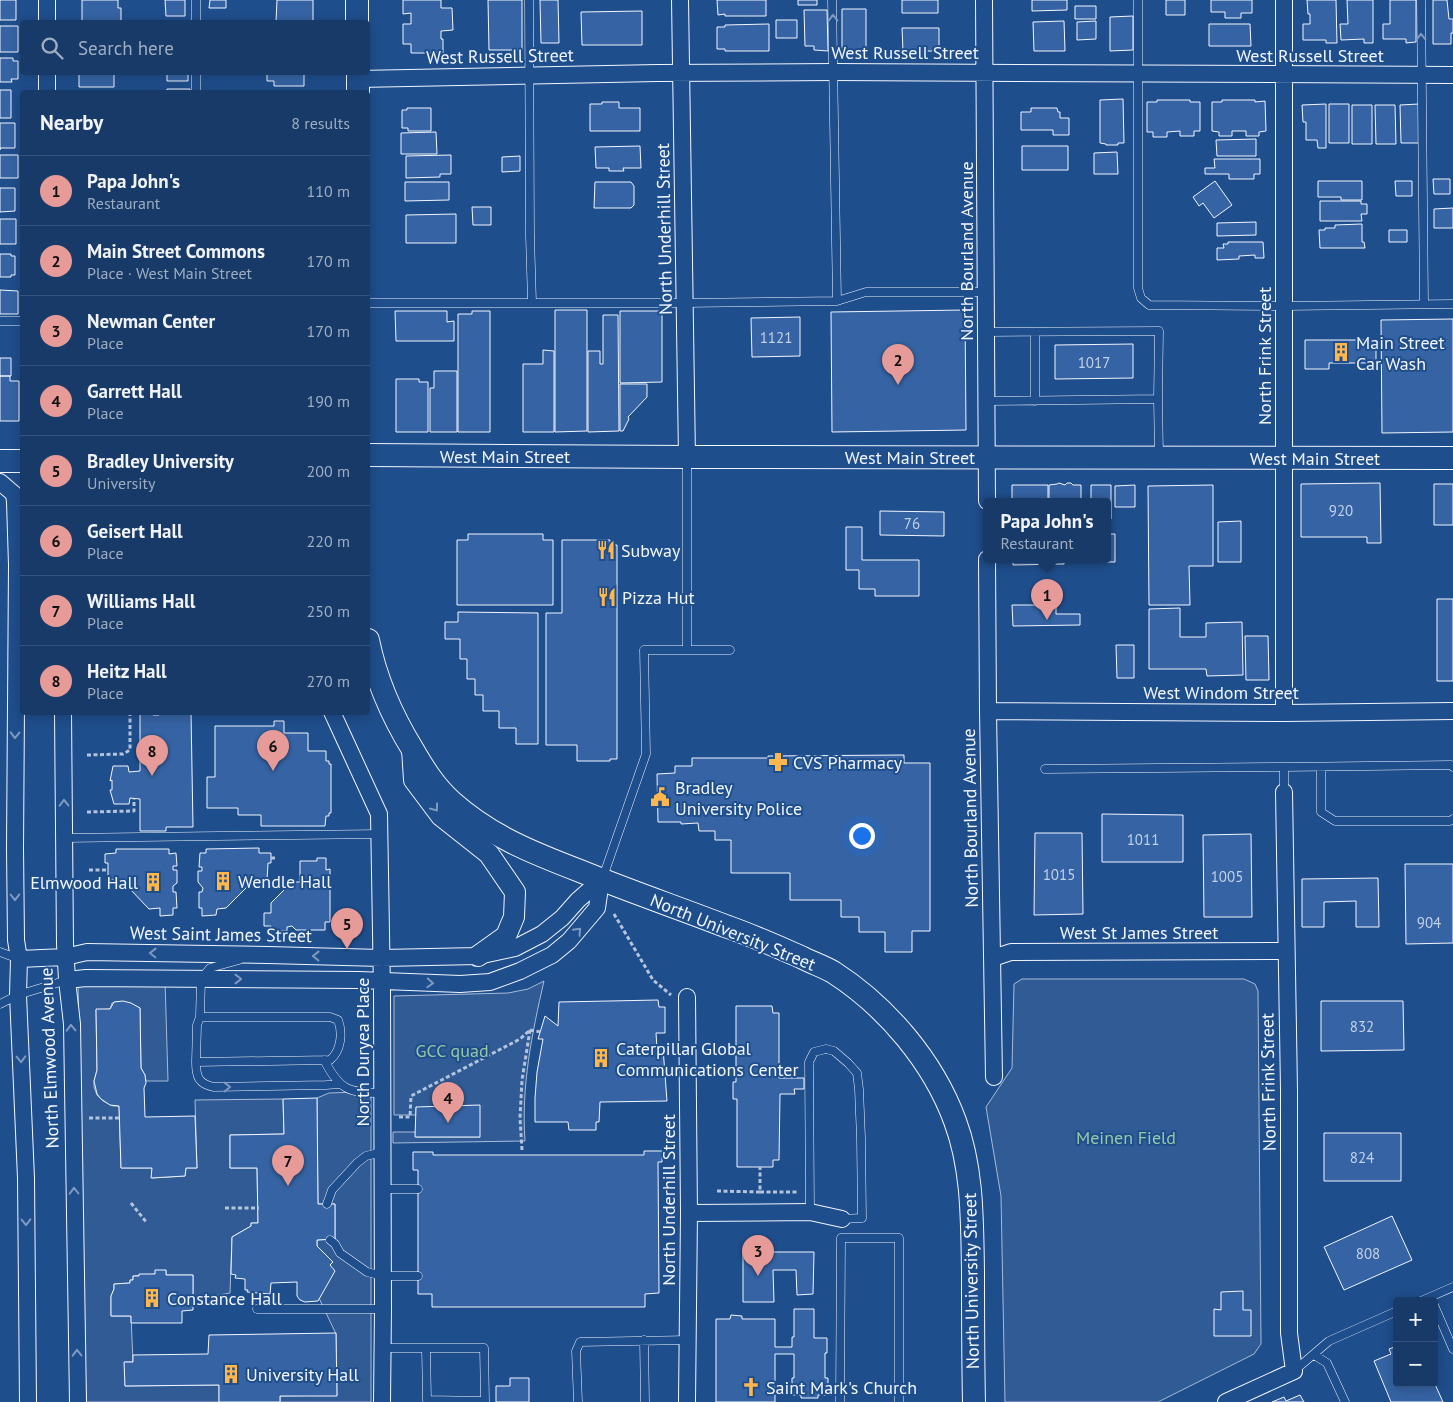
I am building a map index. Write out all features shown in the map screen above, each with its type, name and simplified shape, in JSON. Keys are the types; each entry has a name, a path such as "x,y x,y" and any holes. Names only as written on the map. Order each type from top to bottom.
{"main road":[{"path":"357,0 357,20"},
{"name":"West Main Street","path":"370,455 1453,458"},
{"path":"0,461 20,461"},
{"name":"North University Street","path":"370,653 395,720 435,785 453,803 494,834 534,853 602,880 763,939 831,971 862,994 891,1020 912,1044 943,1092 956,1122 964,1152 972,1206 974,1402"}],"street":[{"path":"47,0 47,20"},
{"name":"North Underhill Street","path":"680,0 687,457"},
{"name":"North Bourland Avenue","path":"984,0 988,498"},
{"name":"North Frink Street","path":"1284,0 1284,713"},
{"name":"West Russell Street","path":"358,81 681,73 834,72 1453,75"},
{"path":"47,75 47,90"},
{"name":"North Elmwood Avenue","path":"0,482 14,494 15,502 17,575 16,940 26,1178 28,1402"},
{"name":"North Bourland Avenue","path":"988,563 988,711 994,1077"},
{"name":"West Windom Street","path":"988,711 1284,713 1453,711"},
{"name":"North Elmwood Avenue","path":"63,715 66,980 72,1024 78,1402"},
{"name":"North Duryea Place","path":"333,715 379,814 382,958 382,1402"},
{"path":"412,748 414,780 440,816 489,854 515,892 514,917 506,936 478,956"},
{"name":"North Frink Street","path":"1284,792 1289,1100 1290,1333 1294,1372"},
{"path":"66,980 86,978 359,980 460,984 490,982 520,971 552,955 581,928 597,908 602,880"},
{"name":"West Saint James Street","path":"18,958 66,957 87,952 382,958 478,956 515,948 542,934 602,880"},
{"name":"West St James Street","path":"993,958 1011,952 1286,951"},
{"name":"North Underhill Street","path":"687,997 689,1213 687,1402"},
{"path":"689,1213 810,1212 842,1218"},
{"path":"1226,1402 1294,1372"}],"lane":[{"path":"196,0 196,20"},
{"path":"528,0 532,302"},
{"path":"832,0 837,301"},
{"path":"1138,0 1138,288 1141,298 1149,305 1453,304"},
{"path":"1421,0 1424,304"},
{"path":"196,75 196,90"},
{"path":"370,303 837,301 866,292 986,292"},
{"path":"0,321 20,321"},
{"path":"986,332 1159,332 1159,457"},
{"path":"1034,332 1035,401"},
{"path":"987,401 1158,399"},
{"path":"686,650 687,457"},
{"path":"602,880 646,754 644,650 730,650"},
{"path":"1045,769 1451,765 1453,767"},
{"path":"1284,767 1284,792"},
{"path":"1321,767 1321,812 1335,822 1450,821 1453,819"},
{"path":"65,838 380,834"},
{"path":"0,952 18,958"},
{"path":"268,955 210,968 201,979 196,1062 196,1072 200,1081 206,1086 214,1087 339,1084"},
{"path":"0,1004 18,995 66,980"},
{"path":"196,1062 330,1060 337,1052 340,1039 338,1020 330,1017 200,1017"},
{"path":"810,1212 809,1062 814,1052 826,1048 834,1051 857,1073 859,1089 862,1218 842,1218"},
{"path":"324,1060 339,1084 348,1090 382,1093"},
{"path":"327,1204 332,1190 357,1164 366,1156 382,1152"},
{"path":"382,1189 418,1189"},
{"path":"840,1402 841,1238 899,1238 899,1402"},
{"path":"330,1240 335,1244 340,1253 367,1272 383,1276 418,1276"},
{"path":"1436,1297 1453,1287"},
{"path":"257,1309 383,1310"},
{"path":"1294,1372 1330,1341 1393,1314"},
{"path":"1438,1314 1453,1349"},
{"path":"644,1340 645,1402"},
{"path":"578,1402 576,1351 580,1342 688,1340"},
{"path":"383,1348 426,1348 484,1348 485,1401 427,1400 426,1348"},
{"path":"1314,1355 1327,1363 1346,1402"}],"path":[{"path":"87,755 123,754 130,750 130,715"},
{"path":"87,812 134,811 134,799"},
{"path":"271,858 276,858"},
{"path":"89,870 108,870"},
{"path":"614,914 653,980 673,996 687,997"},
{"path":"530,1030 540,1032"},
{"path":"396,1117 410,1117 411,1096 520,1040 530,1030"},
{"path":"522,1150 520,1118 522,1080 530,1030"},
{"path":"83,1118 120,1118"},
{"path":"760,1167 760,1192"},
{"path":"718,1191 810,1192"},
{"path":"131,1203 147,1223"},
{"path":"225,1208 258,1208"}],"green space":[{"name":"Meinen Field","path":"1022,979 1244,979 1255,984 1258,991 1261,1344 1254,1354 1158,1402 1005,1402 1001,1196 986,1107 1012,1068 1014,984"},
{"path":"165,980 168,1081 146,1081 141,1068 140,1008 126,1002 119,1002 112,1003 110,1009 96,1010 97,1070 94,1087 97,1095 103,1101 113,1106 119,1106 121,1168 152,1168 152,1178 185,1176 186,1168 197,1168 195,1100 283,1099 284,1134 230,1135 230,1168 257,1168 258,1223 251,1223 251,1226 232,1237 230,1293 193,1300 193,1275 166,1275 166,1270 155,1274 133,1276 133,1280 130,1280 130,1283 114,1284 111,1296 111,1316 131,1316 133,1362 125,1362 125,1386 219,1385 219,1402 86,1402 78,981"},
{"name":"GCC quad","path":"544,981 535,1020 526,1080 525,1141 393,1143 393,1132 415,1132 416,1137 480,1137 416,1107 416,1115 394,1115 394,996 508,993 528,989"},
{"path":"358,1092 371,1096 371,1402 280,1402 280,1396 337,1395 336,1334 319,1298 332,1261 317,1246 317,1240 335,1239 335,1204 318,1204 317,1098 329,1093"}],"building":[{"path":"0,0 16,0 16,20 0,20"},
{"path":"82,0 118,0 118,8 121,8 121,20 82,20"},
{"path":"165,0 185,0 185,16 166,16"},
{"path":"210,0 226,0 226,8 209,8"},
{"path":"277,0 313,0 313,20 276,20"},
{"path":"403,0 441,0 441,8 452,8 453,30 441,31 443,53 411,53 411,44 403,44 403,24 411,24 411,13 403,14"},
{"path":"488,0 522,0 522,50 489,50"},
{"path":"540,0 558,0 559,43 541,43"},
{"path":"717,0 766,0 766,16 718,15"},
{"path":"798,0 817,0 817,5 798,5"},
{"path":"902,0 938,0 938,13 902,13"},
{"path":"1032,0 1067,0 1067,10 1032,11"},
{"path":"1166,0 1185,0 1185,15 1166,15"},
{"path":"1211,0 1252,0 1252,13 1241,13 1241,18 1225,18 1225,12 1211,12"},
{"path":"1307,0 1336,0 1337,43 1326,43 1326,40 1303,40 1303,24 1310,24"},
{"path":"1347,0 1373,0 1373,43 1364,43 1364,39 1341,40 1340,24 1348,24"},
{"path":"1390,0 1416,0 1416,42 1406,43 1406,39 1383,39 1383,24 1390,24"},
{"path":"1433,0 1447,0 1449,19 1453,19 1451,44 1433,44"},
{"path":"1075,6 1096,6 1096,19 1075,19"},
{"path":"842,9 866,9 866,50 842,51"},
{"path":"804,10 827,10 828,51 814,50 814,46 805,46"},
{"path":"642,11 642,45 582,45 581,12"},
{"path":"1133,16 1133,50 1110,51 1110,17"},
{"path":"776,20 797,20 797,38 776,38"},
{"path":"1064,21 1065,51 1034,51 1033,22"},
{"path":"1096,21 1096,39 1077,40 1077,22"},
{"path":"769,24 769,51 725,51 725,49 717,49 717,27 725,27 725,25"},
{"path":"1209,24 1250,24 1251,46 1209,46"},
{"path":"0,26 18,26 18,52 0,52"},
{"path":"902,28 939,28 939,51 903,51"},
{"path":"0,58 13,58 13,61 18,61 18,79 11,79 12,82 0,82"},
{"path":"79,75 114,75 114,87 79,87"},
{"path":"167,75 188,75 188,81 167,81"},
{"path":"267,75 304,75 304,86 274,86 274,81 267,81"},
{"path":"167,89 190,89 190,90"},
{"path":"0,90 11,90 11,118 0,118"},
{"path":"1123,99 1124,143 1106,145 1100,143 1100,100"},
{"path":"1157,100 1190,100 1190,102 1200,102 1200,131 1194,131 1194,136 1180,136 1180,131 1167,132 1167,137 1153,137 1153,132 1147,132 1147,102 1157,102"},
{"path":"1222,100 1265,101 1266,131 1259,132 1259,136 1246,136 1246,131 1232,131 1232,136 1219,136 1219,132 1212,131 1212,102 1222,102"},
{"path":"602,102 619,102 619,108 640,108 640,131 590,131 590,104 602,104"},
{"path":"1326,104 1326,148 1318,148 1317,140 1306,140 1306,122 1303,122 1302,105"},
{"path":"1329,104 1349,104 1349,143 1329,143"},
{"path":"1419,104 1419,143 1401,143 1400,105"},
{"path":"1352,105 1372,105 1372,144 1352,144"},
{"path":"1375,105 1395,105 1396,144 1376,144"},
{"path":"407,108 431,108 431,131 408,131 408,128 402,128 402,110 407,110"},
{"path":"1031,108 1057,108 1058,112 1060,112 1060,118 1069,118 1069,135 1053,135 1053,130 1021,130 1021,112 1031,112"},
{"path":"0,123 15,123 15,148 0,148"},
{"path":"436,132 437,154 401,154 401,133"},
{"path":"1256,139 1256,156 1217,156 1216,140"},
{"path":"640,146 641,168 623,168 624,171 609,171 609,168 596,168 595,147"},
{"path":"1022,146 1068,146 1068,170 1022,170"},
{"path":"1117,152 1118,174 1094,174 1094,153"},
{"path":"0,155 18,155 18,178 0,178"},
{"path":"451,155 451,174 440,174 440,177 406,178 406,156"},
{"path":"520,156 520,171 502,172 502,157"},
{"path":"1214,159 1260,159 1260,174 1254,174 1254,179 1229,179 1229,174 1205,174 1205,168 1215,168"},
{"path":"1433,179 1450,179 1450,194 1434,194"},
{"path":"1215,181 1232,205 1214,218 1203,203 1199,206 1193,197"},
{"path":"1318,181 1362,181 1362,200 1341,200 1341,197 1318,197"},
{"path":"1395,181 1412,181 1412,196 1396,196"},
{"path":"405,182 449,182 449,200 405,201"},
{"path":"595,182 631,182 634,186 634,205 631,208 594,208"},
{"path":"0,188 15,188 15,211 0,212"},
{"path":"1320,201 1361,201 1361,204 1367,204 1367,214 1361,214 1362,221 1320,221"},
{"path":"472,207 491,207 491,225 473,225"},
{"path":"1453,208 1453,228 1434,228 1434,209"},
{"path":"456,214 456,243 406,243 406,215"},
{"path":"0,219 16,219 16,244 0,244"},
{"path":"1256,222 1256,235 1217,236 1217,223"},
{"path":"1362,224 1362,242 1364,242 1365,248 1320,248 1319,230 1335,228 1335,225"},
{"path":"1389,230 1407,230 1407,242 1389,242"},
{"path":"1228,242 1263,242 1264,258 1255,258 1255,255 1239,256 1239,259 1217,260 1217,248 1224,248 1223,244 1228,244"},
{"path":"0,254 15,256 15,275 0,277"},
{"path":"0,290 18,291 18,314 0,314"},
{"path":"555,310 587,310 587,431 555,432"},
{"path":"965,310 966,430 832,432 831,312"},
{"path":"395,311 447,311 447,322 454,321 454,341 396,341"},
{"path":"472,311 490,311 490,432 458,432 458,314 472,314"},
{"path":"620,311 662,311 662,382 620,383"},
{"path":"603,315 618,315 619,431 588,432 588,351 600,351 600,364 603,364"},
{"path":"800,317 800,356 752,357 751,318"},
{"path":"1453,319 1453,432 1382,433 1381,320"},
{"name":"Main Street Car Wash","path":"1305,340 1376,340 1376,363 1329,363 1329,369 1305,369"},
{"path":"1133,344 1133,378 1055,379 1055,345"},
{"path":"543,350 554,351 554,432 523,432 523,364 543,364"},
{"path":"0,358 11,358 11,376 0,376"},
{"path":"434,371 457,371 457,432 430,432 430,388 434,388"},
{"path":"0,376 10,376 10,381 19,381 19,421 0,421"},
{"path":"396,379 419,379 419,382 428,382 428,432 396,432"},
{"path":"620,384 647,384 647,397 628,417 629,419 623,431 620,431"},
{"path":"1071,483 1073,485 1081,485 1081,498 1049,498 1049,485 1065,485"},
{"path":"1380,483 1381,543 1367,543 1367,537 1301,537 1301,484"},
{"path":"1434,484 1453,484 1453,525 1434,525"},
{"path":"1012,485 1048,485 1048,498 1012,498"},
{"path":"1091,485 1111,485 1111,498 1091,498"},
{"path":"1135,485 1135,507 1115,507 1115,486"},
{"path":"1213,485 1213,566 1189,566 1190,605 1149,605 1148,486"},
{"path":"880,511 944,512 944,536 880,535"},
{"path":"1241,521 1241,562 1218,562 1218,522"},
{"path":"846,527 862,527 862,560 919,560 919,596 875,596 875,589 859,589 859,570 846,570"},
{"path":"468,534 543,534 543,540 553,540 553,605 457,605 457,540 468,540"},
{"path":"1111,534 1115,534 1115,562 1111,562"},
{"path":"562,540 610,540 610,545 617,545 617,759 610,759 610,761 577,761 577,745 546,745 546,613 562,613"},
{"path":"1013,563 1064,563 1064,564 1013,565"},
{"path":"1437,599 1453,599 1453,681 1437,681"},
{"path":"1012,605 1056,605 1056,614 1080,614 1080,625 1013,626"},
{"path":"1180,608 1180,637 1206,637 1206,623 1242,622 1243,675 1207,676 1206,669 1149,669 1149,609"},
{"path":"458,612 538,613 538,744 516,744 516,728 499,728 499,711 483,711 483,695 475,695 475,679 467,679 467,659 460,659 460,639 445,639 445,622 458,622"},
{"path":"1245,636 1268,636 1269,680 1246,680"},
{"path":"1116,645 1134,645 1134,678 1117,678"},
{"path":"140,715 191,715 193,827 166,827 166,831 140,831 140,799 130,798 129,804 114,804 110,790 112,790 112,780 110,781 113,766 128,766 129,772 140,771"},
{"path":"274,721 284,721 284,733 308,733 308,751 326,751 326,761 329,761 329,764 331,764 331,813 329,813 329,816 326,816 325,826 261,826 261,815 238,815 238,808 207,808 207,777 215,777 215,726 274,726"},
{"path":"904,755 904,763 930,763 930,931 912,931 912,952 885,952 885,932 859,932 859,917 841,917 841,900 790,900 790,873 731,873 731,840 715,840 715,831 699,831 698,823 658,822 657,774 675,773 675,766 692,766 692,758"},
{"path":"1102,814 1183,815 1183,862 1102,862"},
{"path":"1035,833 1082,833 1083,914 1034,915"},
{"path":"1251,834 1252,917 1204,917 1203,835"},
{"name":"Wendle Hall","path":"259,848 259,853 271,853 271,863 268,863 267,880 247,880 247,887 226,908 217,909 216,915 202,916 202,908 199,908 199,892 202,892 203,888 198,882 198,871 202,871 202,867 199,867 200,853 206,853 206,849"},
{"name":"Elmwood Hall","path":"116,849 169,849 169,854 176,853 177,866 173,866 173,870 177,870 177,883 173,886 173,892 176,892 177,908 173,908 173,915 160,916 160,908 149,909 129,888 129,880 108,880 108,863 105,863 105,854 116,853"},
{"path":"317,858 326,858 326,870 330,869 330,922 325,922 325,930 296,930 292,926 287,927 287,931 271,931 271,926 264,926 264,913 271,913 271,903 292,882 300,882 300,861 317,861"},
{"path":"1405,864 1453,864 1453,943 1406,944"},
{"path":"1378,878 1379,927 1356,927 1356,901 1324,902 1324,927 1302,927 1302,879"},
{"name":"Caterpillar Global Communications Center","path":"658,1000 659,1007 665,1007 665,1033 656,1033 657,1048 663,1048 667,1101 600,1102 599,1122 596,1122 596,1130 569,1130 568,1122 535,1122 537,1072 543,1039 538,1039 545,1016 558,1026 559,1002"},
{"path":"123,1001 140,1008 141,1068 145,1075 146,1083 144,1088 145,1117 195,1116 197,1168 186,1168 185,1176 151,1178 152,1168 121,1168 119,1106 110,1105 101,1099 97,1094 94,1081 97,1070 96,1009 110,1009 114,1002"},
{"path":"1321,1001 1403,1001 1404,1050 1321,1051"},
{"path":"736,1006 772,1006 773,1013 779,1013 779,1078 804,1078 804,1089 794,1089 795,1094 780,1094 779,1160 773,1160 773,1167 737,1167 737,1099 733,1099 733,1082 736,1082"},
{"path":"317,1098 318,1204 335,1204 335,1239 317,1240 317,1246 333,1262 330,1265 335,1271 318,1301 305,1302 300,1300 297,1296 297,1282 271,1283 270,1294 247,1292 248,1290 245,1290 245,1279 235,1278 236,1275 231,1274 232,1237 251,1226 251,1223 258,1223 257,1168 230,1168 230,1135 284,1134 283,1099"},
{"path":"480,1105 480,1137 415,1137 416,1107"},
{"path":"1324,1133 1401,1133 1401,1181 1324,1181"},
{"path":"644,1151 662,1151 662,1162 658,1162 659,1293 645,1294 645,1307 432,1307 432,1294 418,1294 418,1170 413,1170 413,1152 433,1152 433,1155 644,1155"},
{"path":"1392,1216 1412,1260 1344,1290 1324,1247"},
{"path":"743,1252 814,1252 813,1294 797,1295 796,1270 773,1270 774,1302 743,1302"},
{"name":"Constance Hall","path":"155,1270 166,1270 166,1275 193,1275 193,1310 182,1311 182,1323 131,1323 131,1316 111,1316 111,1296 114,1284 130,1283 130,1280 133,1280 133,1276 155,1274"},
{"path":"1243,1291 1243,1310 1251,1310 1251,1336 1214,1336 1214,1309 1221,1310 1221,1292"},
{"path":"794,1309 814,1309 814,1338 827,1338 825,1378 828,1378 828,1395 818,1395 818,1398 801,1398 801,1395 792,1395 794,1354 775,1354 775,1402 716,1402 716,1319 730,1319 731,1315 742,1316 742,1319 775,1319 775,1347 792,1347"},
{"name":"University Hall","path":"336,1333 337,1396 280,1396 280,1402 219,1402 219,1385 125,1386 124,1362 133,1362 133,1355 208,1354 209,1335"},
{"path":"1393,1348 1393,1387 1436,1387 1443,1402 1391,1402 1374,1361 1391,1354 1389,1349"},
{"path":"510,1378 529,1378 529,1402 496,1402 496,1386 510,1386"},
{"path":"1300,1395 1304,1402 1272,1402 1284,1397 1286,1401"}],"place":[{"name":"Main Street Car Wash","path":"1341,352"},
{"name":"Main Street Commons","path":"898,385"},
{"name":"Subway","path":"606,550"},
{"name":"Pizza Hut","path":"607,597"},
{"name":"Papa John's","path":"1047,620"},
{"name":"CVS Pharmacy","path":"778,762"},
{"name":"Geisert Hall","path":"273,771"},
{"name":"Heitz Hall","path":"152,776"},
{"name":"Bradley University Police","path":"660,797"},
{"name":"Wendle Hall","path":"223,881"},
{"name":"Elmwood Hall","path":"153,882"},
{"name":"Bradley University","path":"347,949"},
{"name":"Caterpillar Global Communications Center","path":"601,1058"},
{"name":"Garrett Hall","path":"448,1123"},
{"name":"Williams Hall","path":"288,1186"},
{"name":"Newman Center","path":"758,1276"},
{"name":"Constance Hall","path":"152,1298"},
{"name":"University Hall","path":"231,1374"},
{"name":"Saint Mark's Church","path":"751,1387"}]}
